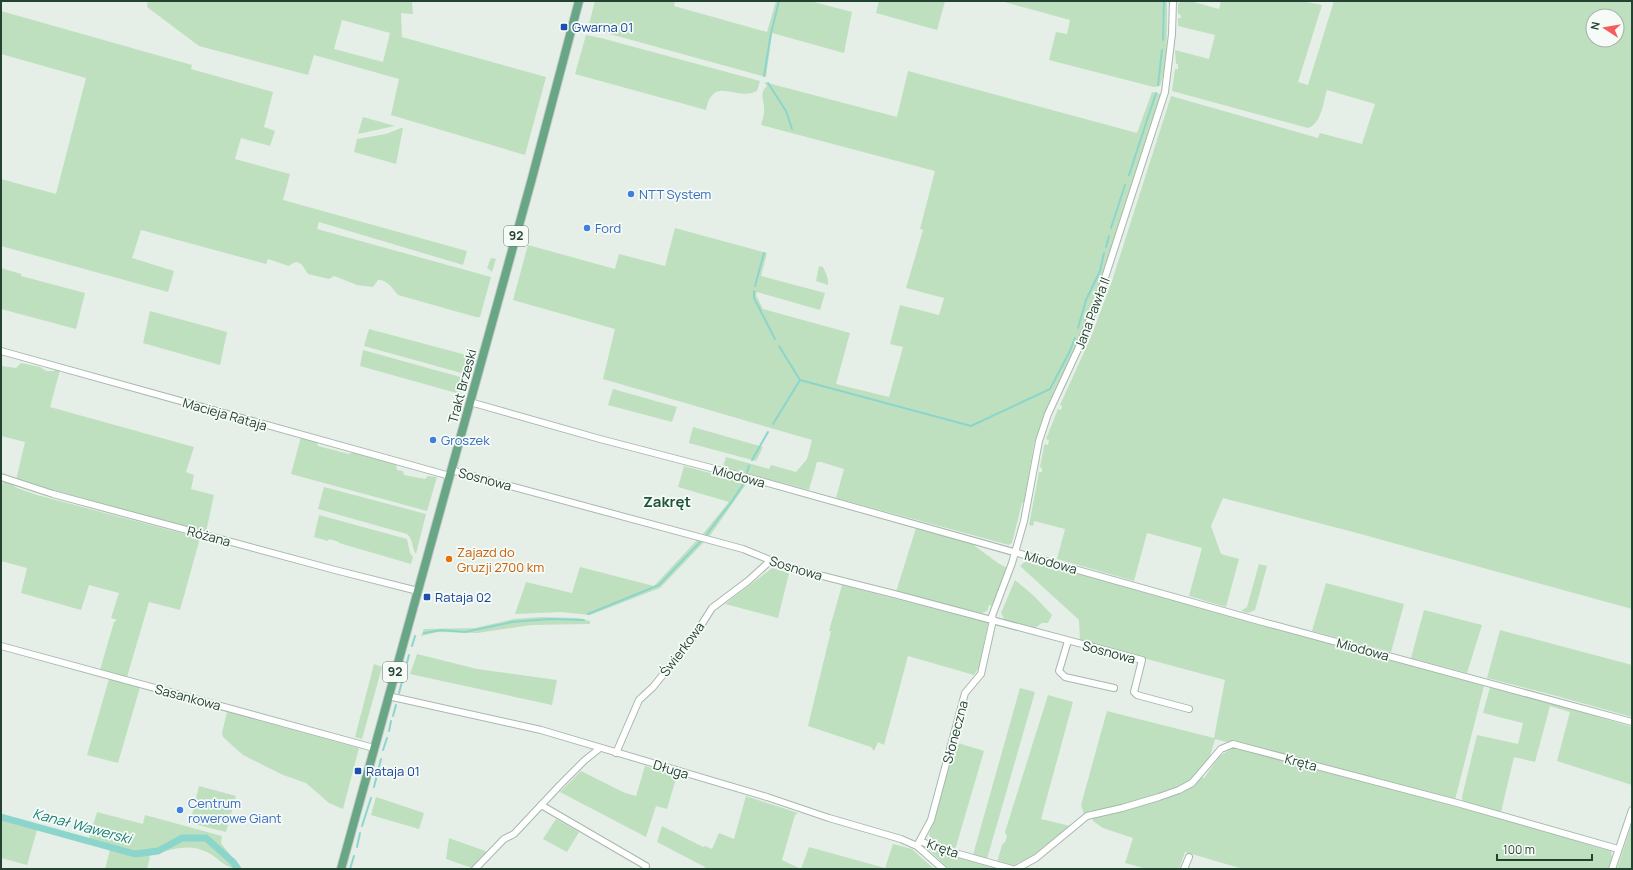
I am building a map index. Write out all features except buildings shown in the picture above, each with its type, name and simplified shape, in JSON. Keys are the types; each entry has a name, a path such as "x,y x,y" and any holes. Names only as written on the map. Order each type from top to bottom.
{"main road":[{"name":"Trakt Brzeski","path":"341,869 579,1"}],"street":[{"name":"Jana Pawła II","path":"993,620 992,616 994,609 1007,576 1024,521 1038,441 1048,414 1081,342 1104,281 1165,92 1172,34 1173,1"},
{"name":"Macieja Rataja","path":"1,351 450,473"},
{"name":"Miodowa","path":"470,402 1632,722"},
{"name":"Sosnowa","path":"450,473 743,549 787,567 1142,660 1134,692 1138,695 1189,709"},
{"name":"Różana","path":"1,477 53,494 418,591"},
{"name":"Świerkowa","path":"616,753 639,700 653,687 691,640 712,608 748,581 770,561"},
{"name":"Słoneczna","path":"919,843 931,820 966,694 981,674 993,620"},
{"path":"1068,641 1059,671 1065,677 1114,688"},
{"name":"Sasankowa","path":"1,646 374,748"},
{"name":"Długa","path":"388,696 506,722 600,748 767,797 829,818 919,843 943,869"},
{"name":"Kręta","path":"1016,869 1036,858 1086,816 1122,808 1159,797 1179,790 1192,783 1221,749 1233,744 1464,805 1618,849"},
{"path":"475,869 504,839 514,834 581,764 600,748"},
{"path":"541,805 645,868"},
{"path":"1612,869 1632,810"},
{"name":"Kręta","path":"919,843 1012,869"},
{"path":"1184,869 1189,857"}],"green space":[{"path":"148,1 412,1 413,14 401,13 402,37 546,77 525,155 391,115 399,79 314,55 308,75 199,46 147,7","holes":["342,20 390,33 383,62 334,49"]},
{"path":"595,1 675,1 674,6 767,32 776,1 810,1 852,12 844,53 772,33 766,77 588,28"},
{"path":"879,1 945,1 937,30 876,13"},
{"path":"1001,1 1167,1 1166,56 1160,86 1154,87 1049,60 1056,32 1067,34 1070,20"},
{"path":"1180,1 1190,1 1219,9 1221,1 1302,1 1322,5 1298,82 1308,85 1334,1 1632,1 1632,609 1357,533 1223,498 1211,526 1221,554 1239,559 1226,607 1189,596 1202,548 1147,533 1134,581 1057,559 1065,529 1034,521 1033,526 1029,525 1039,472 1042,472 1042,468 1040,467 1044,446 1045,444 1048,445 1049,440 1046,439 1058,409 1061,410 1062,406 1060,405 1091,337 1112,281 1171,96 1318,138 1320,133 1362,144 1375,104 1327,90 1319,117 1313,125 1308,128 1172,91 1175,69 1178,69 1175,50 1209,59 1215,35 1178,26 1178,18 1181,18 1180,14 1178,14 1178,3 1180,3"},
{"path":"1,11 192,65 191,69 273,92 264,127 275,131 270,146 241,138 235,159 290,174 283,200 467,251 463,265 319,222 317,229 491,277 480,317 398,295 390,285 381,280 378,280 373,287 357,285 334,276 329,279 308,274 298,262 292,263 289,266 268,259 266,264 141,230 132,258 174,271 168,292 1,246 1,179 56,194 86,78 1,54"},
{"path":"586,35 760,81 757,91 741,94 726,91 714,93 706,110 575,74"},
{"path":"908,71 1137,133 1152,92 1161,94 1119,222 1103,278 1071,358 1034,443 1024,502 1022,503 1012,543 1009,545 836,498 844,469 821,462 817,462 809,490 723,467 726,457 769,469 771,465 796,472 807,459 812,440 603,379 615,329 513,300 528,245 615,269 619,254 665,266 675,228 767,253 761,276 825,293 820,310 757,292 756,295 763,309 850,333 836,384 889,397 903,347 890,344 900,305 939,315 944,298 906,288 923,230 920,229 935,171 761,125 764,111 762,95 767,86 764,82 897,117"},
{"path":"363,117 395,126 358,134"},
{"path":"403,128 396,164 354,152 357,139 386,134"},
{"path":"491,258 496,259 492,272 487,268"},
{"path":"819,266 823,267 828,278 828,285 816,281"},
{"path":"1,268 21,274 21,276 85,293 76,329 1,309"},
{"path":"150,311 227,332 220,365 143,343"},
{"path":"369,329 470,356 465,374 364,346"},
{"path":"363,350 464,378 460,394 360,366"},
{"path":"21,363 40,367 46,371 54,371 57,369 60,370 50,407 194,447 186,472 194,475 191,489 214,495 206,532 16,480 25,442 1,436 1,366 16,368"},
{"path":"613,389 677,407 672,422 608,405"},
{"path":"693,427 763,447 756,461 689,443"},
{"path":"301,437 316,441 318,446 349,454 353,452 396,464 397,470 403,471 404,475 425,479 428,476 437,477 427,511 291,474"},
{"path":"684,466 747,483 709,537 702,535 729,502 678,487"},
{"path":"4,479 17,488 37,495 200,538 180,610 149,602 127,677 100,670 114,622 117,620 111,618 119,593 89,585 81,610 21,593 27,568 1,561 1,488"},
{"path":"324,487 426,514 416,554 413,549 411,539 407,534 318,509"},
{"path":"319,515 407,539 410,553 413,557 411,564 329,539 328,541 314,537"},
{"path":"916,528 972,544 1007,568 992,606 989,605 987,611 982,613 896,592"},
{"path":"698,539 705,541 660,588 590,615 561,612 515,614 526,582 572,593 580,567 654,586"},
{"path":"1028,559 1484,686 1455,800 1215,739 1209,760 1196,776 1204,778 1219,757 1233,747 1499,818 1611,851 1612,857 1608,869 1243,869 1185,852 1179,869 1147,869 1125,863 1133,838 1103,828 1093,821 1092,810 1084,814 1081,805 1107,711 1214,738 1225,680 1080,641 1079,620 1020,566"},
{"path":"1259,564 1267,566 1255,610 1248,613 1241,611 1247,607"},
{"path":"772,568 789,573 778,618 725,604"},
{"path":"1015,580 1034,596 1052,615 1048,623 1042,623 1035,628 1005,621 1001,613"},
{"path":"1326,583 1404,604 1391,652 1312,631"},
{"path":"842,585 988,623 979,667 974,675 908,656 884,745 878,742 874,751 871,747 808,726 831,631 829,631"},
{"path":"1424,610 1482,625 1467,673 1411,658"},
{"path":"541,617 576,618 590,621 590,624 531,625 477,633 438,632 421,636 424,629 475,628 514,619"},
{"path":"1500,630 1632,665 1632,717 1487,678"},
{"path":"417,654 477,669 557,680 552,705 410,674"},
{"path":"374,664 382,667 362,739 355,737"},
{"path":"109,679 140,687 118,763 87,755"},
{"path":"1490,687 1555,704 1632,727 1632,785 1557,761 1570,712 1550,706 1535,762 1514,757 1501,812 1463,802 1462,797 1477,735 1518,744 1523,723 1483,713"},
{"path":"1020,688 1035,692 987,859 973,855"},
{"path":"1048,695 1073,702 1041,819 1070,826 1031,857 1012,866 997,862 1002,845 1007,837 1005,832"},
{"path":"227,712 359,748 343,809 329,803 306,783 283,775 243,755 223,737 222,733"},
{"path":"955,742 984,751 955,850 934,843 929,835"},
{"path":"645,766 677,775 667,809 656,806 646,837 560,792 581,771 625,793 636,796"},
{"path":"199,786 236,796 226,832 190,823"},
{"path":"746,796 798,813 795,815 782,860 801,869 704,869 705,867 657,842 662,826 703,847 705,846 712,849 719,833 734,839"},
{"path":"376,797 424,813 419,829 371,815"},
{"path":"97,812 143,824 145,815 222,836 221,843 240,869 230,867 211,854 199,849 178,848 148,856 150,857 147,869 105,869 110,850 37,830 27,865 1,858 1,814 89,839"},
{"path":"556,819 579,832 567,852 543,839"},
{"path":"1632,823 1632,869 1617,869"},
{"path":"449,838 488,852 472,868 446,859"},
{"path":"893,844 912,849 934,869 801,869 809,847 885,868"},
{"path":"927,848 996,869 949,869"}],"waterway":[{"path":"764,76 771,33 779,1"},
{"path":"1163,40 1164,1"},
{"path":"1158,85 1162,50"},
{"path":"768,83 786,111 792,129"},
{"path":"1129,175 1156,93"},
{"path":"1111,228 1125,185"},
{"path":"1106,247 1109,236"},
{"path":"755,286 764,253"},
{"path":"1078,328 1086,300 1100,271 1104,253"},
{"path":"754,291 754,298 775,339"},
{"path":"773,424 800,380 971,426 1050,389 1069,353 1075,338"},
{"path":"779,346 800,380"},
{"path":"752,460 768,432"},
{"path":"747,472 749,466"},
{"path":"707,534 744,483"},
{"path":"588,614 659,585 701,541"},
{"path":"424,633 441,630 465,632 512,622 524,621 550,619 584,620"},
{"path":"412,646 415,636"},
{"path":"399,693 409,655"},
{"path":"393,716 396,705"},
{"path":"389,731 391,721"},
{"path":"383,750 387,738"},
{"path":"374,787 381,759"},
{"path":"362,826 371,798"},
{"name":"Kanał Wawerski","path":"1,817 135,854 158,851 182,838 206,838 233,862 238,869"},
{"path":"357,847 360,833"},
{"path":"350,869 354,856"}],"place":[{"name":"Gwarna 01","path":"564,27"},
{"name":"NTT System","path":"631,194"},
{"name":"Ford","path":"587,228"},
{"name":"Groszek","path":"433,440"},
{"name":"Zajazd do Gruzji 2700 km","path":"449,559"},
{"name":"Rataja 02","path":"427,597"},
{"name":"Rataja 01","path":"358,771"},
{"name":"Centrum rowerowe Giant","path":"180,810"}],"district":[{"name":"Zakręt","path":"667,502"}]}
